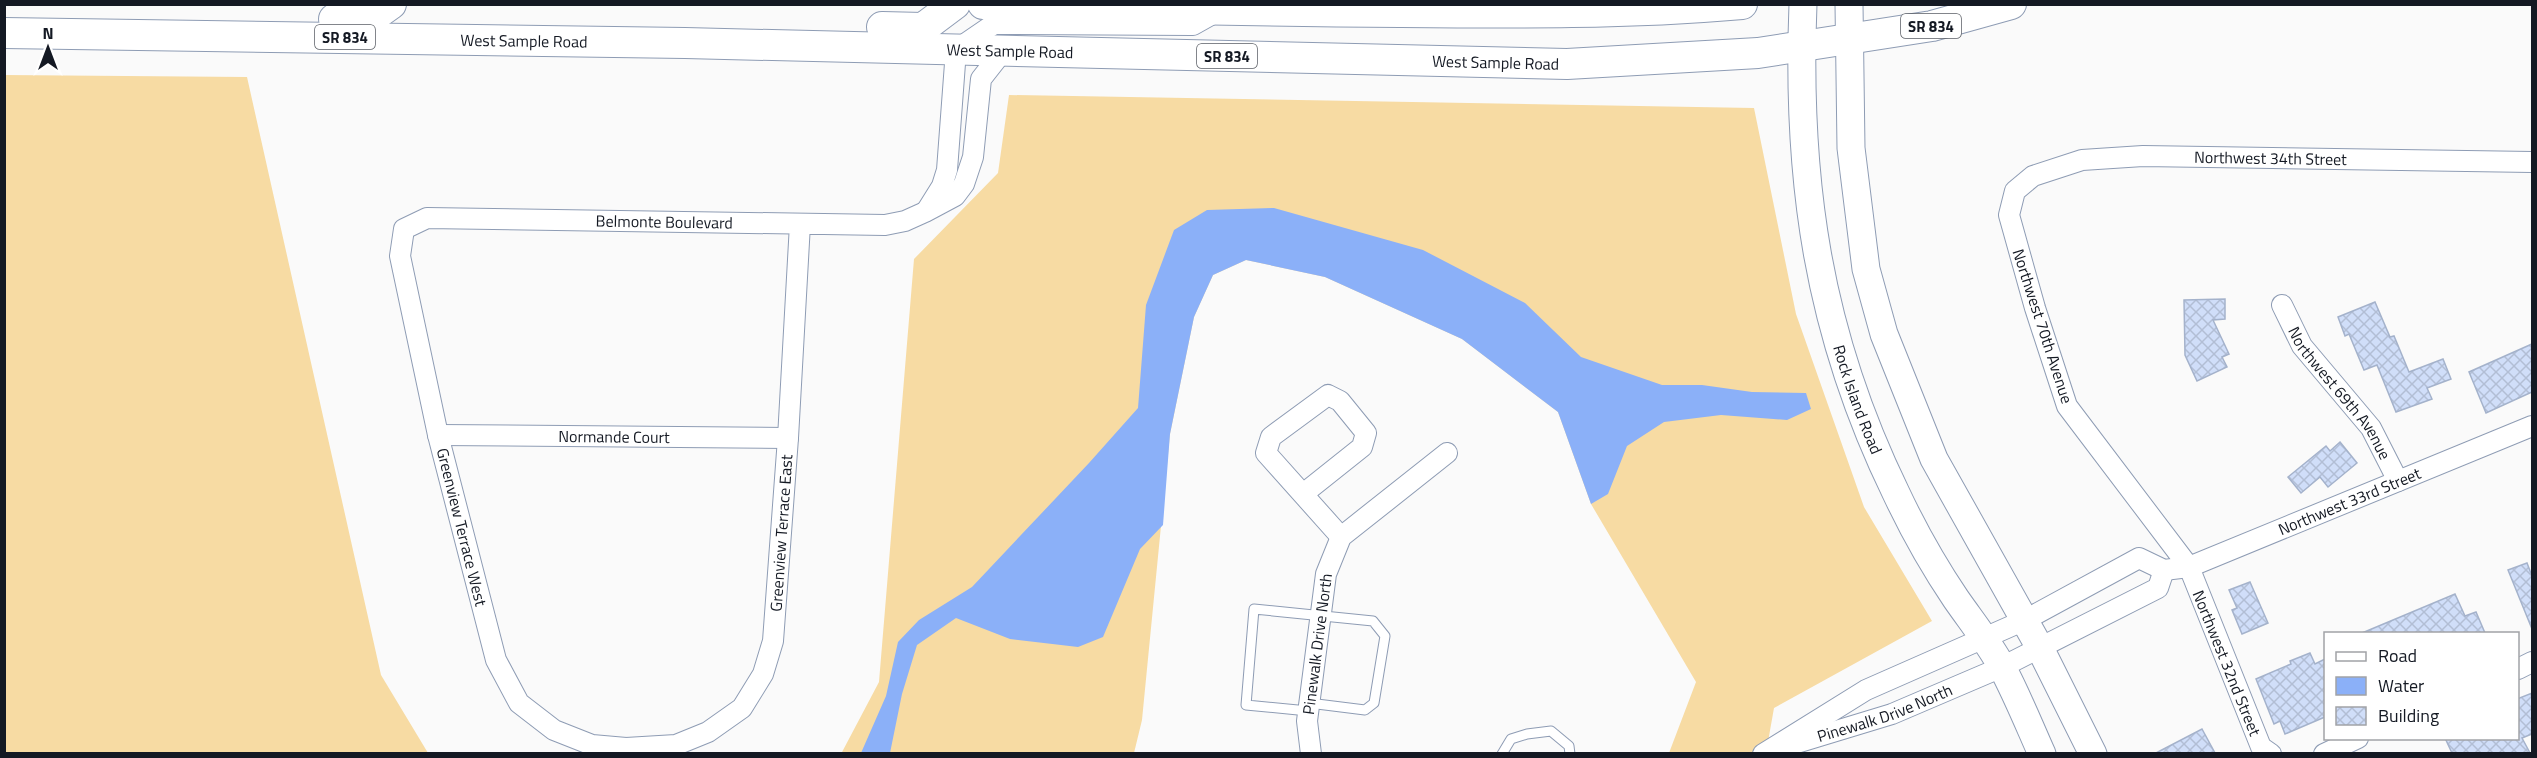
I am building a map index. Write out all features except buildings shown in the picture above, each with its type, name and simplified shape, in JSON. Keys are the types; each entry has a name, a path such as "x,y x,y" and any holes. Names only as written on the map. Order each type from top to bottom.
{"main road":[{"path":"268,36 289,19 370,19 390,4"},
{"path":"685,43 735,23 923,28 955,4"},
{"path":"983,4 1220,10 1670,10 1742,4"},
{"name":"Rock Island Road","path":"1803,4 1800,94 1809,208 1828,311 1868,431 1897,495 1956,598 2002,667 2042,753"},
{"path":"1849,4 1851,148 1858,215 1866,269 1884,334 1934,459 2025,620 2093,753"},
{"name":"West Sample Road","path":"4,33 685,43 1567,64 1758,53 1932,26 2011,4"}],"street":[{"path":"926,212 942,186 947,170 956,50 994,24 1192,25 1220,10"},
{"name":"Belmonte Boulevard","path":"404,229 427,218 885,225 905,221 955,196 964,184 973,157 981,79 1003,51"},
{"name":"Northwest 34th Street","path":"2015,191 2033,176 2082,160 2143,156 2532,162"},
{"name":"Northwest 70th Avenue","path":"2015,191 2009,215 2035,308 2067,406 2189,567"},
{"name":"Greenview Terrace East","path":"626,748 676,746 708,732 742,708 763,674 772,640 788,438 800,224"},
{"name":"Greenview Terrace West","path":"404,229 400,256 438,435 496,660 519,703 554,730 592,746 626,748"},
{"name":"Northwest 69th Avenue","path":"2282,305 2302,346 2371,428 2398,481"},
{"path":"1303,494 1362,447 1366,433 1340,401 1328,395 1270,436 1266,453 1341,537"},
{"name":"Northwest 33rd Street","path":"2025,620 2139,558 2164,570 2189,567 2532,426"},
{"name":"Normande Court","path":"438,435 788,438"},
{"name":"Pinewalk Drive North","path":"1311,753 1307,721 1320,615 1326,574 1341,537 1447,453"},
{"name":"Northwest 32nd Street","path":"2189,567 2261,747 2271,753"},
{"path":"2040,648 2158,588 2164,570"},
{"name":"Pinewalk Drive North","path":"1764,753 1866,690 2025,620"},
{"name":"Pinewalk Drive North","path":"1764,753 1893,714 2040,648"},
{"path":"2324,753 2353,740"}],"lane":[{"path":"1254,609 1320,615 1373,621 1385,636 1374,703 1365,710 1246,705 1254,609"},
{"path":"1502,753 1511,739 1551,731 1569,746 1570,753"}],"shaded area":[{"path":"5,75 247,77 381,675 428,753 5,753"},
{"path":"1009,95 1754,108 1796,314 1864,507 1932,621 1774,708 1766,753 1669,753 1696,682 1591,504 1558,412 1462,339 1325,277 1246,260 1213,275 1194,317 1170,434 1142,720 1134,753 841,754 879,682 914,259 998,173"}],"water":[{"path":"1274,208 1423,250 1525,303 1581,357 1662,385 1702,385 1752,392 1806,393 1811,409 1787,420 1721,415 1664,422 1627,446 1608,494 1591,504 1558,412 1462,339 1325,277 1246,260 1213,275 1194,317 1170,434 1163,525 1140,549 1103,637 1078,647 1010,639 956,618 917,645 902,694 890,753 861,753 886,696 898,642 919,620 972,587 1138,408 1146,305 1174,230 1207,210"}]}
